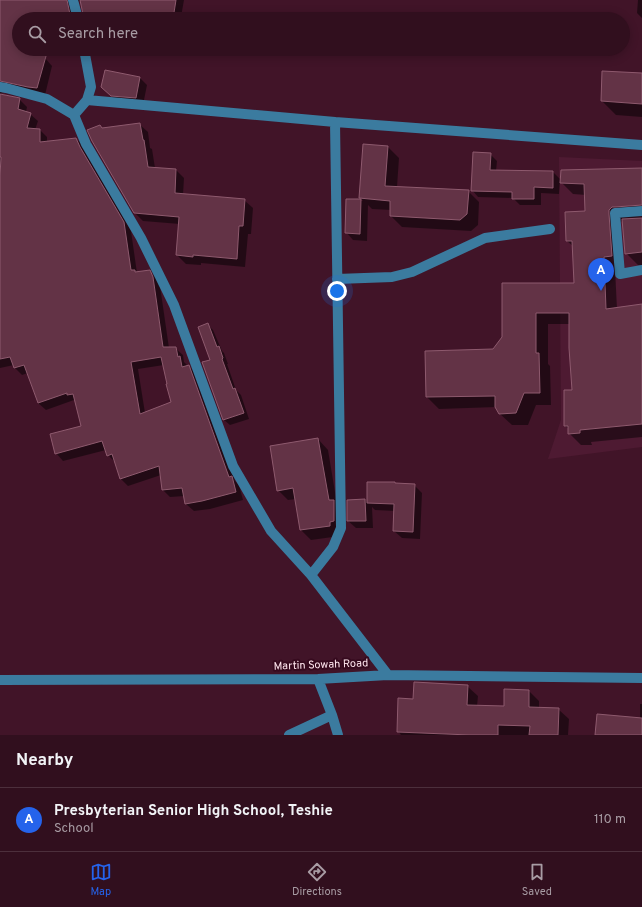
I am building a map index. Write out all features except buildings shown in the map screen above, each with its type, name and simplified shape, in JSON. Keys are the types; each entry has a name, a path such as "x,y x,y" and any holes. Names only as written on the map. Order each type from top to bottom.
{"street":[{"path":"73,0 76,12"},
{"path":"74,115 87,100 91,87 85,56"},
{"path":"0,87 47,100 74,115 86,144 141,238 174,305 233,466 271,531 311,575 388,674"},
{"path":"87,100 335,122 642,145"},
{"path":"311,575 333,547 341,528 335,122"},
{"path":"642,211 615,213 620,274 642,270"},
{"path":"337,280 392,277 412,272 485,238 550,229"},
{"name":"Martin Sowah Road","path":"0,680 318,679 388,674 642,678"},
{"path":"318,679 338,735"},
{"path":"289,735 332,715"}],"shaded area":[{"path":"559,157 642,161 642,447 548,459 561,420"}],"place":[{"name":"Presbyterian Senior High School, Teshie","path":"601,291"}]}
